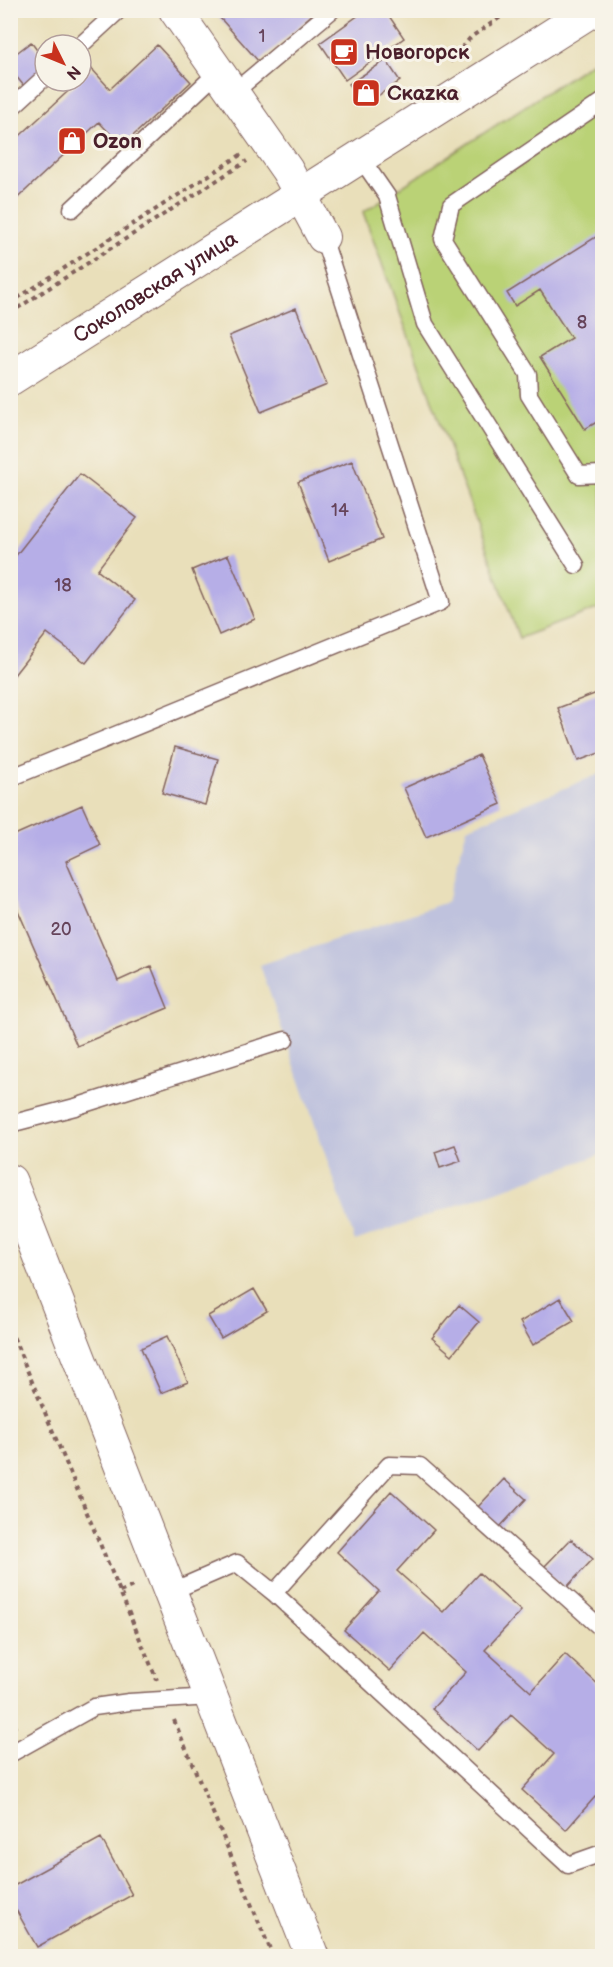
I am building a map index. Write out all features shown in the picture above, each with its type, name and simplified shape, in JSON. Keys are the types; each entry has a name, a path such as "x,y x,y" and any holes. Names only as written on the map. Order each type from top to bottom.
{"street":[{"path":"175,10 268,143 301,195 323,237"},
{"name":"Соколовская улица","path":"10,379 592,10"},
{"path":"10,1181 157,1587 211,1698 312,1956"}],"lane":[{"path":"93,34 119,10"},
{"path":"72,209 226,83 332,10"},
{"path":"10,109 33,88"},
{"path":"603,102 451,205 443,239 528,374 529,395 579,475 603,474"},
{"path":"360,158 387,196 425,324 576,565"},
{"path":"10,778 441,602 323,237"},
{"path":"10,1124 75,1107 285,1040"},
{"path":"274,1593 389,1465 420,1466 603,1629"},
{"path":"157,1587 237,1563 274,1593 568,1865 603,1853"},
{"path":"10,1755 94,1707 211,1698"}],"path":[{"path":"10,303 268,143"},
{"path":"10,313 268,143"},
{"path":"10,1329 273,1956"},
{"path":"120,1592 157,1587"}],"shaded area":[{"path":"602,773 602,1154 355,1241 260,965 447,902 467,828"}],"green space":[{"path":"602,56 602,607 519,638 363,212"}],"building":[{"path":"213,10 317,10 259,62"},
{"path":"366,10 385,10 404,38 345,80 320,43"},
{"path":"31,42 33,45 33,79 24,86 10,69 10,58"},
{"path":"157,45 191,82 122,146 99,122 10,205 10,145 66,93 93,93 93,70 110,89"},
{"path":"386,60 400,81 364,105 349,84"},
{"path":"602,233 602,419 585,429 540,357 571,338 540,290 515,306 507,293"},
{"path":"296,308 327,385 261,412 229,336"},
{"path":"352,461 382,539 329,561 298,482"},
{"path":"80,474 137,518 97,570 135,600 86,663 47,633 10,680 10,563"},
{"path":"228,555 255,619 219,635 192,570"},
{"path":"602,691 602,752 578,761 558,708"},
{"path":"175,747 218,759 205,805 162,793"},
{"path":"479,755 501,804 426,837 404,788"},
{"path":"82,805 100,845 66,861 118,981 151,966 168,1008 77,1046 10,892 10,837"},
{"path":"455,1145 461,1161 440,1168 435,1152"},
{"path":"254,1289 267,1311 221,1338 208,1316"},
{"path":"560,1298 574,1321 533,1345 520,1322"},
{"path":"459,1305 479,1322 452,1355 432,1338"},
{"path":"167,1336 188,1382 161,1393 141,1348"},
{"path":"504,1479 526,1499 498,1529 477,1508"},
{"path":"391,1491 434,1530 397,1571 443,1612 479,1573 521,1611 485,1650 531,1692 565,1654 602,1688 602,1789 566,1830 522,1790 554,1754 511,1715 478,1751 432,1709 466,1672 424,1633 390,1671 344,1630 379,1591 337,1552"},
{"path":"571,1539 593,1559 565,1589 543,1568"},
{"path":"10,1717 16,1727 10,1730"},
{"path":"101,1838 132,1895 37,1947 10,1899 10,1888"}],"place":[{"name":"Новогорск","path":"344,52"},
{"name":"Скаzка","path":"366,93"},
{"name":"Ozon","path":"72,141"}]}
